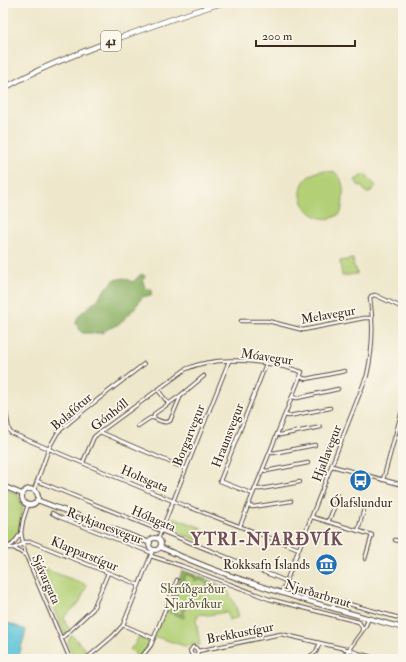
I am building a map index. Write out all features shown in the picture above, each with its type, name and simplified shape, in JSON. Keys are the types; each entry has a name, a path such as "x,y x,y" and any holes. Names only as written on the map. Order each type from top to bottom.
{"highway":[{"name":"41","path":"3,89 28,75 75,54 169,20 222,3"}],"main road":[{"path":"3,486 22,494"},
{"path":"27,490 34,490 38,496 37,500 34,504 28,505 24,502 22,494 27,490"},
{"path":"37,500 150,543"},
{"path":"158,539 161,543 160,547 152,553 150,543 152,540 158,539"},
{"name":"Njarðarbraut","path":"160,547 228,574 332,608 403,628"}],"street":[{"name":"Hjallavegur","path":"282,592 367,375 373,344 370,298 372,295 403,308"},
{"name":"Melavegur","path":"240,321 268,321 303,330 364,318 372,318"},
{"name":"Móavegur","path":"229,361 288,367 302,372 300,377"},
{"name":"Gónhóll","path":"83,462 94,437 186,369 197,364 229,361"},
{"name":"Borgarvegur","path":"158,539 229,361"},
{"name":"Bolafótur","path":"34,490 49,448 56,436 64,427 144,364"},
{"name":"Hraunsvegur","path":"253,494 220,481 266,364"},
{"path":"240,526 300,377 306,379 345,371"},
{"name":"Gónhóll","path":"154,418 154,414 181,395 204,376"},
{"path":"292,397 297,398 338,389"},
{"path":"158,390 168,403"},
{"name":"Gónhóll","path":"138,426 150,418 154,418 158,421 170,421 181,395"},
{"name":"Holtsgata","path":"5,406 10,432 173,501 299,549"},
{"path":"383,480 403,407"},
{"path":"285,415 290,416 330,408"},
{"path":"277,434 280,435 322,427"},
{"path":"100,432 186,469"},
{"path":"270,452 273,453 315,445"},
{"path":"263,470 266,471 308,463"},
{"path":"332,466 403,486"},
{"name":"Hólagata","path":"37,481 286,581"},
{"path":"255,489 300,482"},
{"path":"328,522 339,496"},
{"path":"248,506 253,507 290,501"},
{"name":"Sjávargata","path":"28,505 23,520 21,533 26,557 70,659"},
{"path":"358,531 365,505"},
{"name":"Reykjanesvegur","path":"52,513 268,599 359,622 362,627 362,631"},
{"path":"312,516 372,535 365,559"},
{"path":"13,546 21,533"},
{"path":"395,540 403,542"},
{"name":"Klapparstígur","path":"23,543 32,542 139,585"},
{"path":"3,548 23,543"},
{"path":"13,546 26,557"},
{"path":"86,659 113,636 123,625 152,553"},
{"path":"62,638 93,609 108,573"},
{"path":"225,583 228,574"},
{"path":"140,659 150,648 177,580"},
{"path":"332,608 338,601 403,619"},
{"path":"342,659 350,650 369,618"},
{"path":"123,625 154,638"},
{"name":"Brekkustígur","path":"198,651 281,634 350,650 379,659"},
{"path":"306,659 316,652 320,643"}],"green space":[{"path":"319,171 329,171 335,173 339,176 343,186 341,213 330,218 320,218 311,213 304,206 301,196 302,187 308,178"},
{"path":"365,174 376,186 368,194 355,180"},
{"path":"353,259 354,268 356,268 357,274 342,276 340,261"},
{"path":"141,274 145,276 143,282 145,288 152,290 151,295 142,297 124,320 103,333 82,333 76,323 79,315 97,300 114,280 124,278 133,282"},
{"path":"3,488 17,494 23,505 19,534 11,542 3,545"},
{"path":"176,518 202,528 197,540 166,528 170,519"},
{"path":"42,568 87,585 79,603 64,617 66,624 70,629 65,635 37,570"},
{"path":"182,571 220,585 216,587 212,585 206,587 207,584 204,582 200,580 195,581 194,577 186,574 183,580 184,589 178,592 171,609 181,615 183,604 185,606 184,618 168,612"},
{"name":"Skrúðgarður Njarðvíkur","path":"184,571 226,587 236,607 239,617 229,620 227,612 198,615 196,620 200,645 192,644 188,647 160,638 153,638"},
{"path":"72,635 89,654 85,659 75,659 68,644"},
{"path":"139,636 151,642 150,646 139,658 130,649 135,644"}],"water":[{"path":"3,621 26,630 18,659 3,659"}],"place":[{"name":"Ólafslundur","path":"361,480"},
{"name":"Rokksafn Íslands","path":"326,564"}],"district":[{"name":"YTRI-NJARÐVÍK","path":"267,539"}]}
